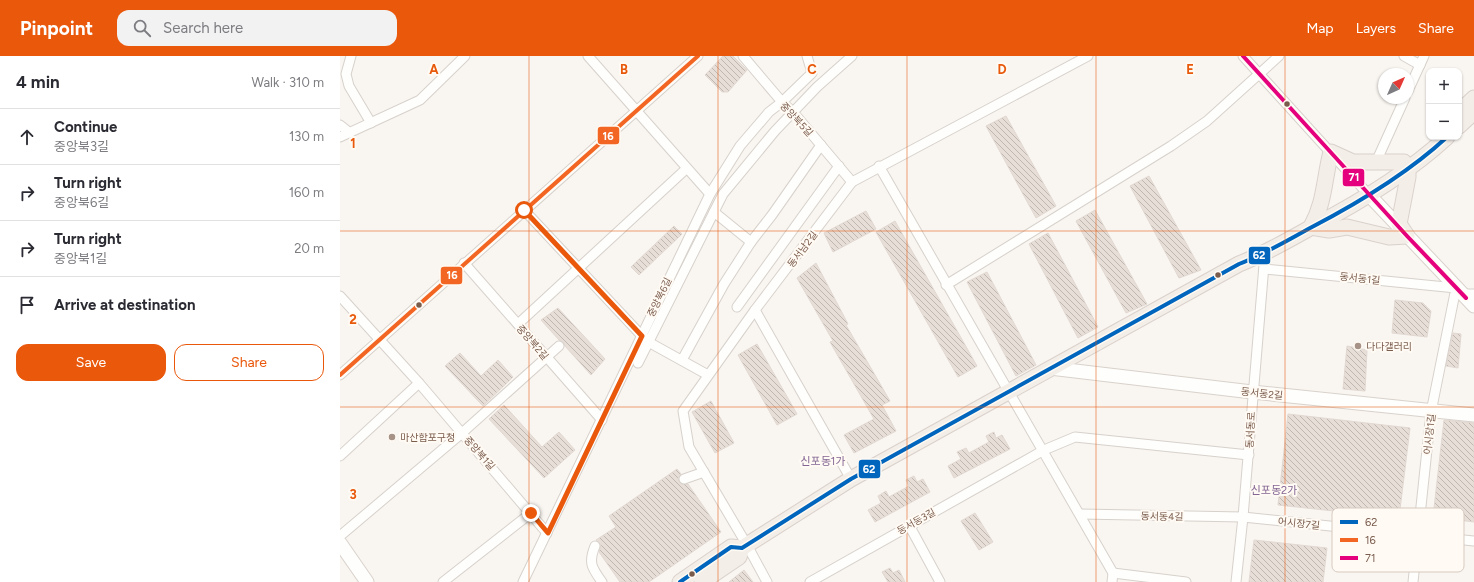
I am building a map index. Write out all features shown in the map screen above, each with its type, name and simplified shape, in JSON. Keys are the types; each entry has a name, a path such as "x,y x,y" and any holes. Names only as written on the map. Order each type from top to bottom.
{"main road":[{"path":"1462,109 1474,98"},
{"path":"1462,123 1474,112"},
{"path":"702,582 738,557 745,547 851,479 1239,264 1265,253 1369,195 1374,194 1406,165 1430,140"},
{"path":"1311,227 1323,199 1324,179 1331,152 1353,162 1376,162 1406,165 1443,140"},
{"path":"1406,165 1408,177 1402,201 1399,224 1407,236"},
{"path":"1369,195 1407,236 1464,292 1474,306"},
{"path":"1311,227 1329,230 1347,227 1389,237 1407,236"},
{"name":"동서동2길","path":"1050,368 1431,412 1474,415"},
{"path":"340,544 367,582"},
{"path":"680,582 731,547 745,547"}],"street":[{"path":"351,56 346,74 349,86 371,123"},
{"path":"340,137 420,100 465,56"},
{"path":"588,56 635,112 710,194"},
{"path":"340,375 378,339 698,56"},
{"name":"중앙북5길","path":"743,56 852,182"},
{"name":"중앙북6길","path":"523,582 602,420 645,338 710,194 740,146 769,112 782,102 812,73 807,56"},
{"path":"638,363 645,338 723,194 793,112 817,87 852,56"},
{"name":"동서남2길","path":"745,547 704,472 688,447 683,411 708,374 852,182 879,166 1088,56"},
{"path":"1243,56 1369,195"},
{"path":"946,285 1171,146 1207,121 1279,56"},
{"path":"1404,56 1420,65"},
{"path":"1414,78 1424,56"},
{"path":"1376,162 1402,104"},
{"path":"340,125 350,133"},
{"path":"682,360 724,284 751,242 772,215 821,145"},
{"path":"737,306 838,166"},
{"path":"879,166 946,285 1044,450 1080,514 1112,578 1186,582"},
{"path":"518,324 580,269 686,169"},
{"path":"524,210 645,338 708,374"},
{"path":"714,212 751,242"},
{"name":"동서동로","path":"1236,582 1249,455 1252,392 1265,253"},
{"name":"중앙북2길","path":"464,263 602,420"},
{"name":"동서동1길","path":"1264,269 1464,292"},
{"name":"어시장1길","path":"1421,508 1431,412 1464,292"},
{"name":"중앙북1길","path":"340,296 419,383 548,533"},
{"path":"755,310 851,479"},
{"path":"340,536 462,433 546,356 559,346"},
{"path":"340,456 419,383"},
{"path":"1044,450 1075,437 1249,455"},
{"name":"동서동3길","path":"810,582 1044,450"},
{"path":"684,479 704,472"},
{"path":"443,582 531,513"},
{"name":"동서동4길","path":"1080,514 1243,517"},
{"name":"어시장7길","path":"1243,517 1332,526"},
{"path":"909,525 940,582"},
{"name":"어시장7길","path":"1464,540 1474,541"},
{"path":"595,546 590,558 594,570 602,582"},
{"path":"745,547 767,582"},
{"name":"어시장1길","path":"1413,582 1414,572"}],"building":[{"path":"723,56 733,56 747,70 728,92 722,92 705,75"},
{"path":"1006,116 1056,206 1036,218 986,126"},
{"path":"1149,176 1201,270 1179,278 1130,186"},
{"path":"1095,210 1147,304 1126,313 1076,221"},
{"path":"866,211 876,229 833,252 824,233"},
{"path":"895,221 977,366 958,377 876,232"},
{"path":"674,226 682,234 639,275 631,267"},
{"path":"1048,233 1098,327 1078,338 1029,244"},
{"path":"816,263 848,324 846,325 890,401 882,405 896,431 854,453 844,435 874,419 830,342 833,341 797,278"},
{"path":"987,272 1036,365 1016,376 967,282"},
{"path":"1395,300 1423,303 1431,311 1427,337 1392,333"},
{"path":"558,308 605,359 591,375 563,342 559,340 541,320"},
{"path":"1453,333 1461,334 1458,368 1446,366"},
{"path":"757,344 797,414 777,425 738,355"},
{"path":"1347,346 1367,350 1365,391 1343,389"},
{"path":"460,353 481,376 498,360 513,377 483,406 445,366"},
{"path":"711,401 734,443 715,453 692,412"},
{"path":"504,405 542,447 559,432 575,450 544,478 489,419"},
{"path":"1288,414 1410,428 1400,508 1332,508 1332,511 1278,505"},
{"path":"1444,420 1474,423 1474,522 1464,521 1464,508 1434,508"},
{"path":"994,432 996,438 1002,435 1010,449 954,478 948,466 961,459 957,452 966,448 969,453 989,442 986,436"},
{"path":"677,469 681,474 678,478 680,483 688,484 721,532 649,582 620,582 599,552 601,545 596,540 616,527 609,516"},
{"path":"914,476 917,482 923,479 930,492 875,522 868,510 881,503 878,496 886,491 889,497 909,486 906,480"},
{"path":"975,513 993,542 979,550 961,521"},
{"path":"1254,540 1327,548 1323,582 1249,582"},
{"path":"890,568 893,573 899,570 905,582 888,582 882,572"},
{"path":"744,570 753,582 729,582"}],"transit line":[{"name":"16","path":"340,375 698,56"},
{"name":"71","path":"1243,56 1407,236 1466,298"},
{"name":"62","path":"680,582 731,547 742,548 851,479 1239,264 1267,251 1348,208 1416,163 1444,140"}],"place":[{"name":"다다갤러리","path":"1358,346"},
{"name":"마산합포구청","path":"392,437"}],"district":[{"name":"신포동1가","path":"823,461"},
{"name":"신포동2가","path":"1274,490"}],"route":[{"path":"524,210 642,336 548,533 531,513"}]}
